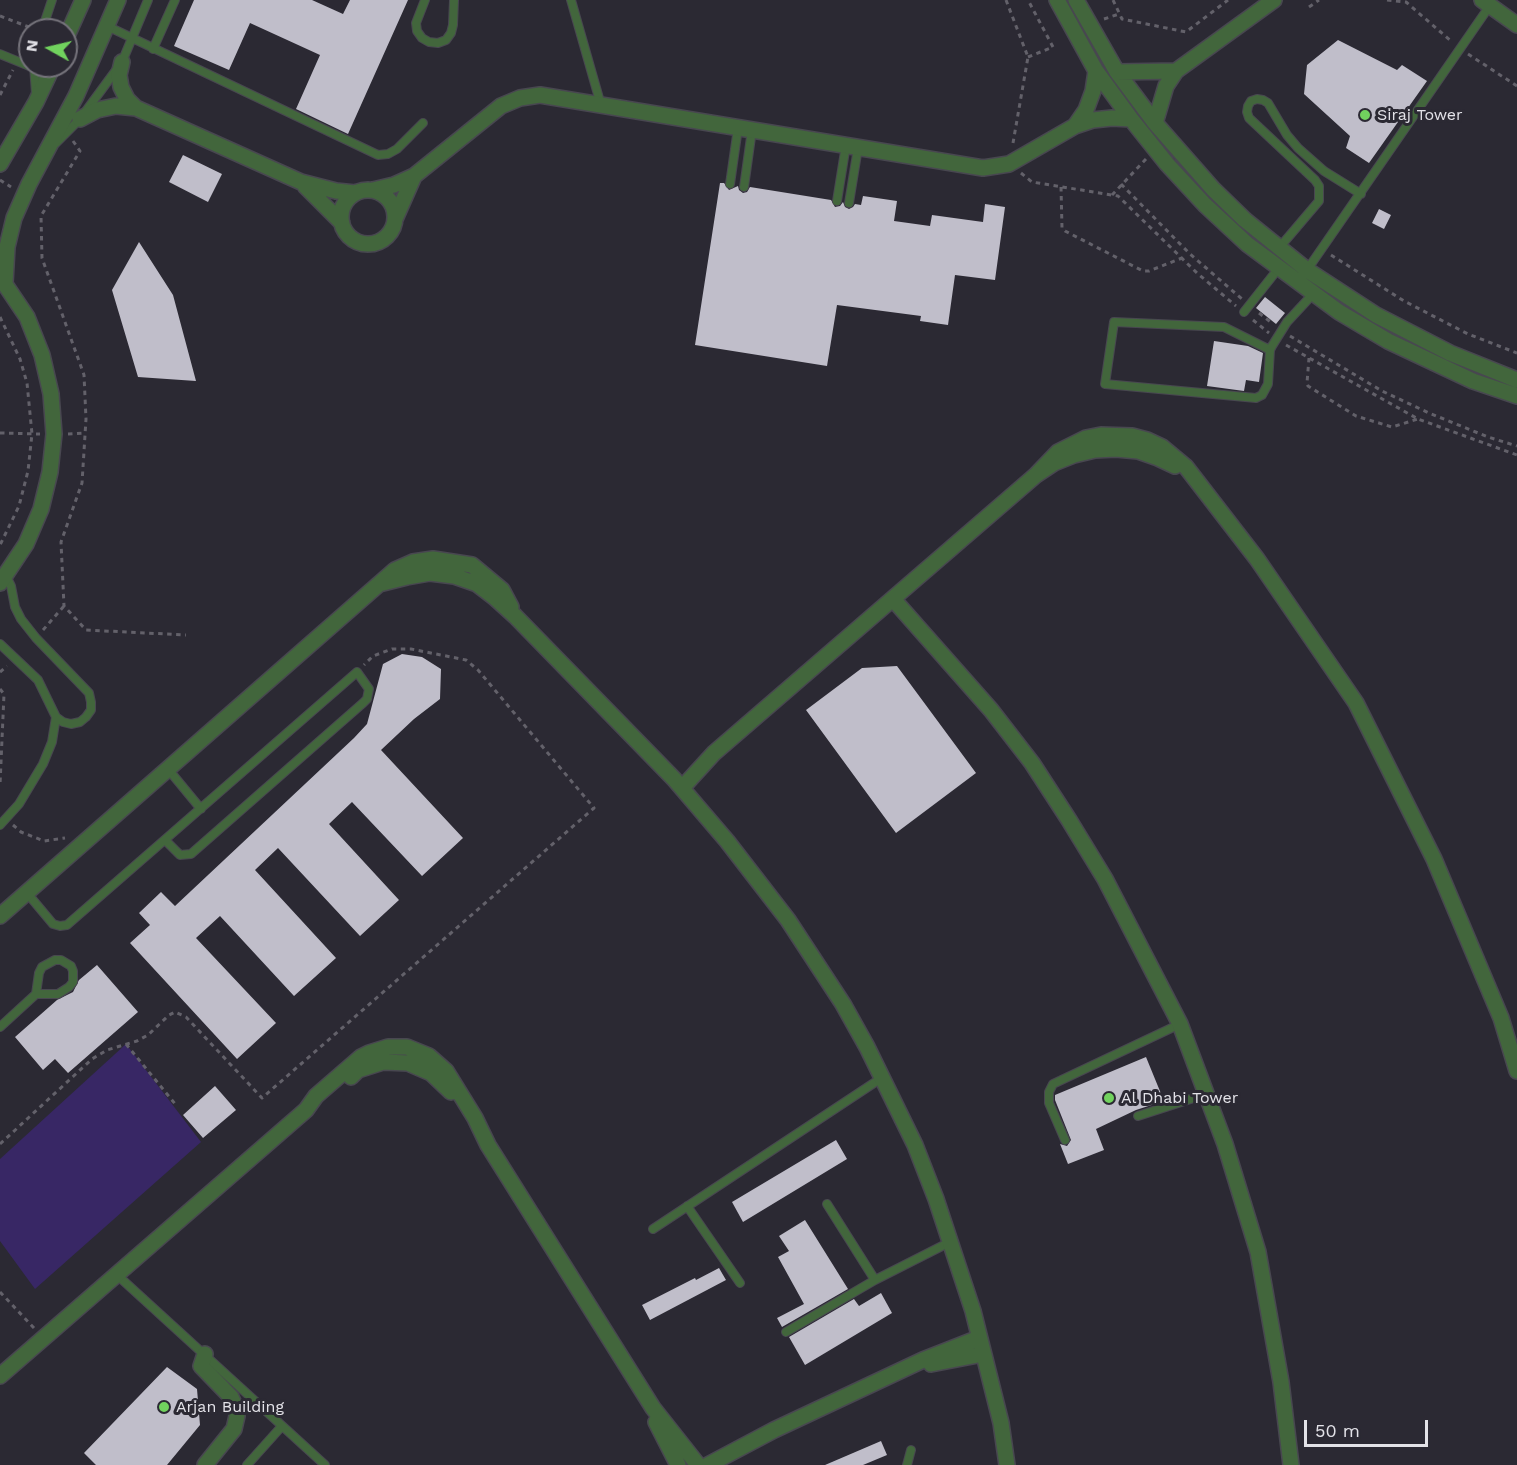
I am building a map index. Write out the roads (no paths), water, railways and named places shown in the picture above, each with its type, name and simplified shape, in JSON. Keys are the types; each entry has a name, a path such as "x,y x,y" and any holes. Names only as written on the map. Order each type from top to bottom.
{"street":[{"path":"75,18 83,0"},
{"path":"3,579 26,544 41,509 50,472 54,434 51,394 42,354 27,317 2,280 8,248 14,218 76,96 118,0"},
{"path":"1057,0 1096,71 1155,150 1205,206 1247,244 1339,312 1388,341 1473,381 1517,396"},
{"path":"1076,0 1117,72 1155,123 1213,189 1279,249 1376,315 1450,352 1517,380"},
{"path":"1155,123 1166,87 1176,71 1274,0"},
{"path":"1488,2 1517,25"},
{"path":"122,62 119,75 121,87 127,99 136,108"},
{"path":"1074,126 1086,110 1094,91 1096,71"},
{"path":"1117,72 1176,71"},
{"path":"0,164 47,78"},
{"path":"342,223 341,214 344,206 355,194 394,184 414,176 501,106 520,98 540,95 983,168 1009,164 1074,126 1093,120 1131,119"},
{"path":"80,119 97,110 116,106 136,108 301,182 355,194"},
{"path":"301,182 342,223 350,237 366,243 374,243 388,234 414,176"},
{"path":"373,190 392,204 395,219"},
{"path":"678,783 1036,475 1054,463 1095,450 1138,451 1178,467 1195,480 1257,559 1356,703 1434,859 1501,1018 1517,1071"},
{"path":"0,916 83,841 380,584 430,573 454,576 477,584 515,616 678,783 734,849 788,920 843,1004 883,1077 915,1144 936,1198 973,1311 1001,1423 1007,1465"},
{"path":"893,599 991,710 1032,763 1104,879 1180,1024 1239,1186 1258,1252 1281,1382 1291,1465"},
{"path":"0,1376 306,1110 322,1101 358,1070 382,1062 408,1063 420,1067 450,1090 475,1131 488,1146 653,1408 698,1465"},
{"path":"708,1465 774,1430 916,1364 979,1338"},
{"path":"205,1354 201,1366 231,1397 237,1416 234,1429 205,1465"},
{"path":"916,1364 939,1363 983,1354"},
{"path":"653,1408 656,1422 678,1465"}],"lane":[{"path":"46,18 52,0"},
{"path":"45,154 80,119 122,62 148,0"},
{"path":"153,49 175,0"},
{"path":"425,0 416,23 417,31 429,42 438,43 446,40 451,33 454,0"},
{"path":"571,0 601,105"},
{"path":"1307,270 1488,2"},
{"path":"107,26 378,155 388,154 397,149 423,123"},
{"path":"0,54 18,61"},
{"path":"35,78 36,102"},
{"path":"1279,249 1314,209 1321,194 1315,180 1249,118 1247,112 1251,101 1257,99 1268,103 1287,135 1298,148 1324,171 1360,194"},
{"path":"730,184 745,129"},
{"path":"744,186 745,129"},
{"path":"837,201 852,146"},
{"path":"849,203 852,146"},
{"path":"1247,309 1278,269"},
{"path":"1270,351 1224,327 1114,322 1105,384 1256,398 1262,395 1268,384 1270,351 1276,339 1287,322 1313,294"},
{"path":"0,644 38,681 56,717 71,724 80,722 86,717 91,710 92,702 89,693 21,619 15,607 11,586 3,579"},
{"path":"27,893 53,924 67,926 165,840 201,809 357,672 366,685 369,695 337,727 191,854 180,855 165,840"},
{"path":"3,822 26,795 44,764 52,742 56,717"},
{"path":"168,769 201,809"},
{"path":"0,1027 36,994 39,974 47,963 61,960 70,966 74,976 69,987 58,994 36,994"},
{"path":"1065,1140 1049,1103 1049,1092 1053,1084 1180,1024"},
{"path":"653,1229 883,1077"},
{"path":"1138,1116 1206,1094"},
{"path":"827,1204 874,1280"},
{"path":"687,1206 740,1283"},
{"path":"786,1332 874,1280 951,1241"},
{"path":"116,1274 326,1465"},
{"path":"247,1465 282,1426"},
{"path":"907,1465 911,1450"}],"place":[{"name":"Siraj Tower","path":"1365,115"},
{"name":"Al Dhabi Tower","path":"1109,1098"},
{"name":"Arjan Building","path":"164,1407"}]}
